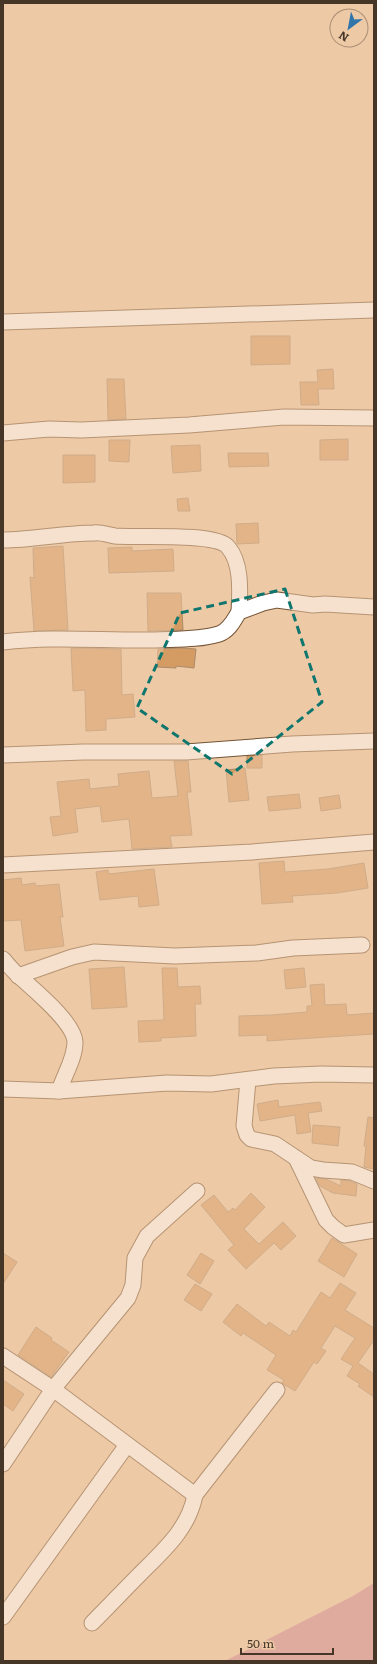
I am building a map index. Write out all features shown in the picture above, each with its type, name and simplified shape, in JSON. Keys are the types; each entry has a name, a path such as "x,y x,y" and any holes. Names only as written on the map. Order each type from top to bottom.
{"street":[{"path":"3,322 374,310"},
{"path":"3,433 48,429 81,430 189,425 284,417 374,418"},
{"path":"3,540 94,532 116,536 205,539 228,546 233,554 237,568 240,589 239,612 234,622 220,634 199,637 138,640 28,639 3,642"},
{"path":"239,612 263,603 277,600 313,605 325,604 374,608"},
{"path":"3,755 83,752 186,752 358,740 374,741"},
{"path":"3,866 252,852 374,842"},
{"path":"18,976 72,957 94,952 175,956 257,953 293,948 362,945"},
{"path":"3,959 18,976 59,1013 75,1041 72,1060 63,1077 59,1091"},
{"path":"3,1089 59,1091 167,1084 211,1084 274,1076 321,1074 374,1075"},
{"path":"248,1080 244,1126 247,1135 251,1139 275,1144 311,1168 352,1172 374,1181"},
{"path":"296,1158 326,1220 333,1227 344,1235 374,1230"},
{"path":"3,1464 53,1389 128,1298 133,1285 135,1258 147,1236 197,1191"},
{"path":"3,1356 53,1389 195,1495"},
{"path":"92,1623 173,1540 188,1519 193,1507 195,1495 277,1390"},
{"path":"3,1617 127,1445"}],"highlighted area":[{"path":"285,589 322,702 232,774 137,708 180,613"}],"shaded area":[{"path":"374,1583 374,1661 225,1661 353,1596"}],"building":[{"path":"251,336 290,336 290,364 251,365"},
{"path":"333,369 334,389 318,389 319,405 301,405 300,382 318,382 317,370"},
{"path":"107,379 124,379 126,419 108,420"},
{"path":"348,439 348,460 320,460 320,440"},
{"path":"109,440 130,440 129,462 109,461"},
{"path":"200,445 201,471 173,473 171,446"},
{"path":"228,453 268,453 269,466 229,467"},
{"path":"63,455 95,455 95,482 63,483"},
{"path":"188,498 190,511 178,511 177,499"},
{"path":"258,523 259,543 237,544 236,524"},
{"path":"63,546 68,630 34,631 30,577 34,578 33,548"},
{"path":"132,547 132,551 173,549 174,571 109,573 108,548"},
{"path":"147,593 181,593 183,630 148,631"},
{"path":"71,648 121,649 122,695 133,694 135,717 106,719 106,730 86,731 85,690 73,691"},
{"path":"158,649 196,649 194,668 176,666 176,668 157,667"},
{"path":"262,755 262,768 247,768 247,756"},
{"path":"174,761 188,761 191,792 187,792 192,835 170,836 172,847 132,849 129,819 102,822 100,806 75,809 78,832 53,836 50,817 61,816 57,782 89,779 90,789 119,786 118,774 149,771 152,798 178,796"},
{"path":"245,768 249,800 229,802 226,770"},
{"path":"299,794 301,808 269,811 267,797"},
{"path":"339,795 341,808 321,811 319,798"},
{"path":"284,861 285,872 328,869 364,863 368,888 337,893 292,896 293,902 262,904 259,863"},
{"path":"154,869 159,905 139,907 138,896 100,900 96,872 108,870 109,874"},
{"path":"21,878 22,885 35,883 36,886 59,884 63,917 60,917 64,946 25,951 21,920 3,921 3,880"},
{"path":"124,967 127,1007 92,1009 89,969"},
{"path":"162,968 177,968 178,987 200,986 201,1004 195,1004 196,1036 161,1038 161,1041 139,1042 138,1021 164,1020"},
{"path":"304,968 306,987 286,989 284,970"},
{"path":"324,984 325,1005 346,1004 347,1015 374,1013 374,1034 267,1041 267,1035 239,1036 239,1016 307,1012 307,1006 312,1006 310,985"},
{"path":"278,1100 279,1107 320,1102 322,1111 308,1113 311,1132 297,1134 295,1115 260,1121 257,1104"},
{"path":"368,1117 374,1118 374,1169 364,1167 366,1146 364,1146"},
{"path":"313,1125 340,1127 338,1146 312,1143"},
{"path":"316,1178 326,1179 341,1186 341,1180 350,1181 357,1184 356,1196 333,1193 320,1186"},
{"path":"251,1193 265,1207 244,1229 259,1244 283,1222 296,1236 281,1250 274,1243 246,1269 228,1250 234,1245 201,1205 214,1195 228,1212 233,1208 235,1210"},
{"path":"332,1238 357,1254 344,1277 318,1261"},
{"path":"3,1253 17,1262 3,1284"},
{"path":"201,1253 214,1261 200,1284 187,1275"},
{"path":"340,1283 356,1293 345,1310 374,1328 374,1340 358,1363 374,1374 374,1397 358,1386 360,1384 347,1376 353,1366 341,1359 355,1338 335,1326 321,1348 326,1351 317,1364 314,1362 295,1391 282,1383 284,1380 267,1370 276,1355 243,1333 241,1336 223,1322 237,1304 266,1326 269,1322 290,1336 293,1330 296,1332 321,1292 330,1298"},
{"path":"195,1284 212,1294 201,1311 184,1300"},
{"path":"36,1327 52,1338 51,1340 69,1352 51,1377 18,1355"},
{"path":"3,1380 24,1394 13,1411 3,1404"}]}
